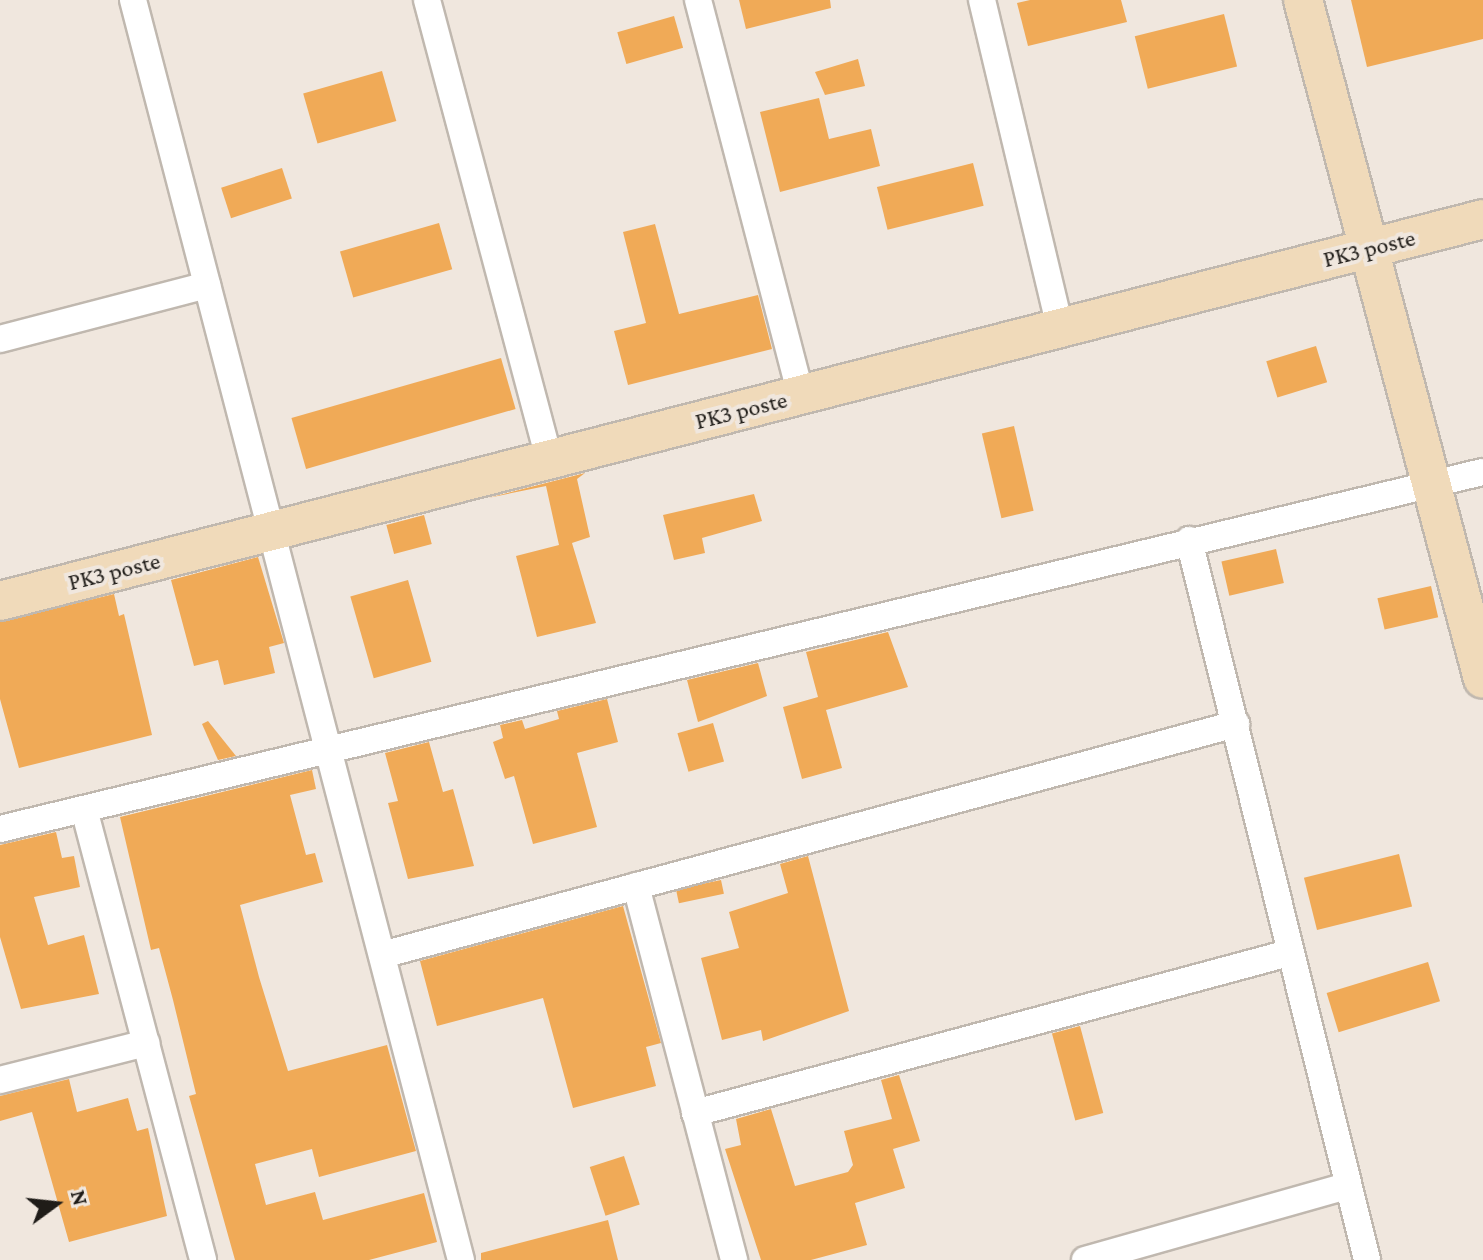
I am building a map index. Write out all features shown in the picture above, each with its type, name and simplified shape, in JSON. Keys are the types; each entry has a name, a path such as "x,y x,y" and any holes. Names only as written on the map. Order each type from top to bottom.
{"street":[{"path":"133,0 461,1260"},
{"path":"427,0 549,459"},
{"path":"698,0 801,395"},
{"path":"982,0 1060,328"},
{"path":"1303,0 1374,247 1483,679"},
{"name":"PK3 poste","path":"0,601 1483,219"},
{"path":"0,339 207,285"},
{"path":"0,829 1189,540 1483,472"},
{"path":"1189,540 1346,1186 1367,1260"},
{"path":"382,955 1236,724"},
{"path":"84,809 203,1260"},
{"path":"636,886 734,1260"},
{"path":"695,1113 1289,953"},
{"path":"0,1080 146,1043"},
{"path":"1085,1260 1346,1186"}],"building":[{"path":"739,0 830,0 831,8 746,29"},
{"path":"1030,0 1121,0 1127,22 1028,46 1017,3"},
{"path":"1351,0 1483,0 1483,39 1367,67"},
{"path":"1224,14 1237,66 1148,89 1135,36"},
{"path":"674,16 683,48 626,64 617,32"},
{"path":"858,59 865,86 825,95 815,72"},
{"path":"382,71 396,121 318,144 303,94"},
{"path":"819,98 829,139 871,129 880,166 780,192 760,112"},
{"path":"973,163 984,206 888,230 877,187"},
{"path":"282,168 292,198 231,218 221,188"},
{"path":"439,223 452,269 353,298 340,251"},
{"path":"655,224 679,314 758,295 772,349 628,385 614,331 646,323 623,232"},
{"path":"1316,346 1327,382 1277,398 1266,361"},
{"path":"501,358 516,409 306,469 291,418"},
{"path":"1014,426 1034,511 1001,518 982,433"},
{"path":"585,473 577,479 590,537 572,543 596,623 537,637 516,556 559,545 546,486 488,498"},
{"path":"754,494 762,521 702,538 705,553 674,560 663,515"},
{"path":"424,515 432,544 394,554 386,525"},
{"path":"1276,549 1284,583 1229,596 1221,562"},
{"path":"258,557 284,643 269,647 275,673 224,685 218,660 194,666 171,580"},
{"path":"408,580 431,662 374,678 350,597"},
{"path":"1431,586 1438,617 1385,630 1377,598"},
{"path":"114,594 119,616 124,614 152,735 19,768 0,699 0,622"},
{"path":"888,632 908,687 826,710 842,768 802,779 783,707 818,697 806,652"},
{"path":"758,663 767,696 698,722 687,680"},
{"path":"607,699 618,742 577,753 597,827 533,844 514,776 505,779 493,742 503,738 500,725 522,720 525,729 559,719 557,711"},
{"path":"208,721 236,756 218,760 202,724"},
{"path":"713,723 724,761 688,772 677,733"},
{"path":"429,742 443,792 453,789 474,866 408,879 388,803 398,801 385,753"},
{"path":"312,770 316,789 290,795 306,855 315,853 323,882 240,905 259,977 288,1071 387,1045 416,1151 319,1177 312,1149 255,1164 266,1205 315,1192 323,1220 424,1193 437,1242 369,1260 235,1260 189,1096 196,1094 173,1000 159,948 151,950 120,817"},
{"path":"56,832 62,858 74,856 80,887 34,897 48,945 84,935 99,994 21,1009 0,937 0,845"},
{"path":"1399,854 1412,906 1317,930 1304,878"},
{"path":"808,856 849,1011 763,1041 761,1030 722,1040 701,958 739,948 729,912 788,893 780,864"},
{"path":"721,880 724,894 679,903 676,890"},
{"path":"623,906 661,1043 646,1047 656,1086 573,1108 543,998 437,1026 420,961"},
{"path":"1428,962 1440,1001 1339,1032 1327,993"},
{"path":"1080,1026 1103,1113 1075,1120 1052,1034"},
{"path":"899,1075 920,1141 893,1149 905,1188 855,1203 867,1245 811,1260 761,1260 725,1149 741,1145 736,1119 771,1109 795,1186 848,1172 853,1165 844,1131 892,1119 881,1080"},
{"path":"69,1079 77,1112 128,1098 137,1131 148,1128 167,1216 69,1242 32,1112 0,1121 0,1096"},
{"path":"624,1156 640,1205 606,1216 590,1167"},
{"path":"608,1220 618,1260 481,1260 481,1253"}]}
